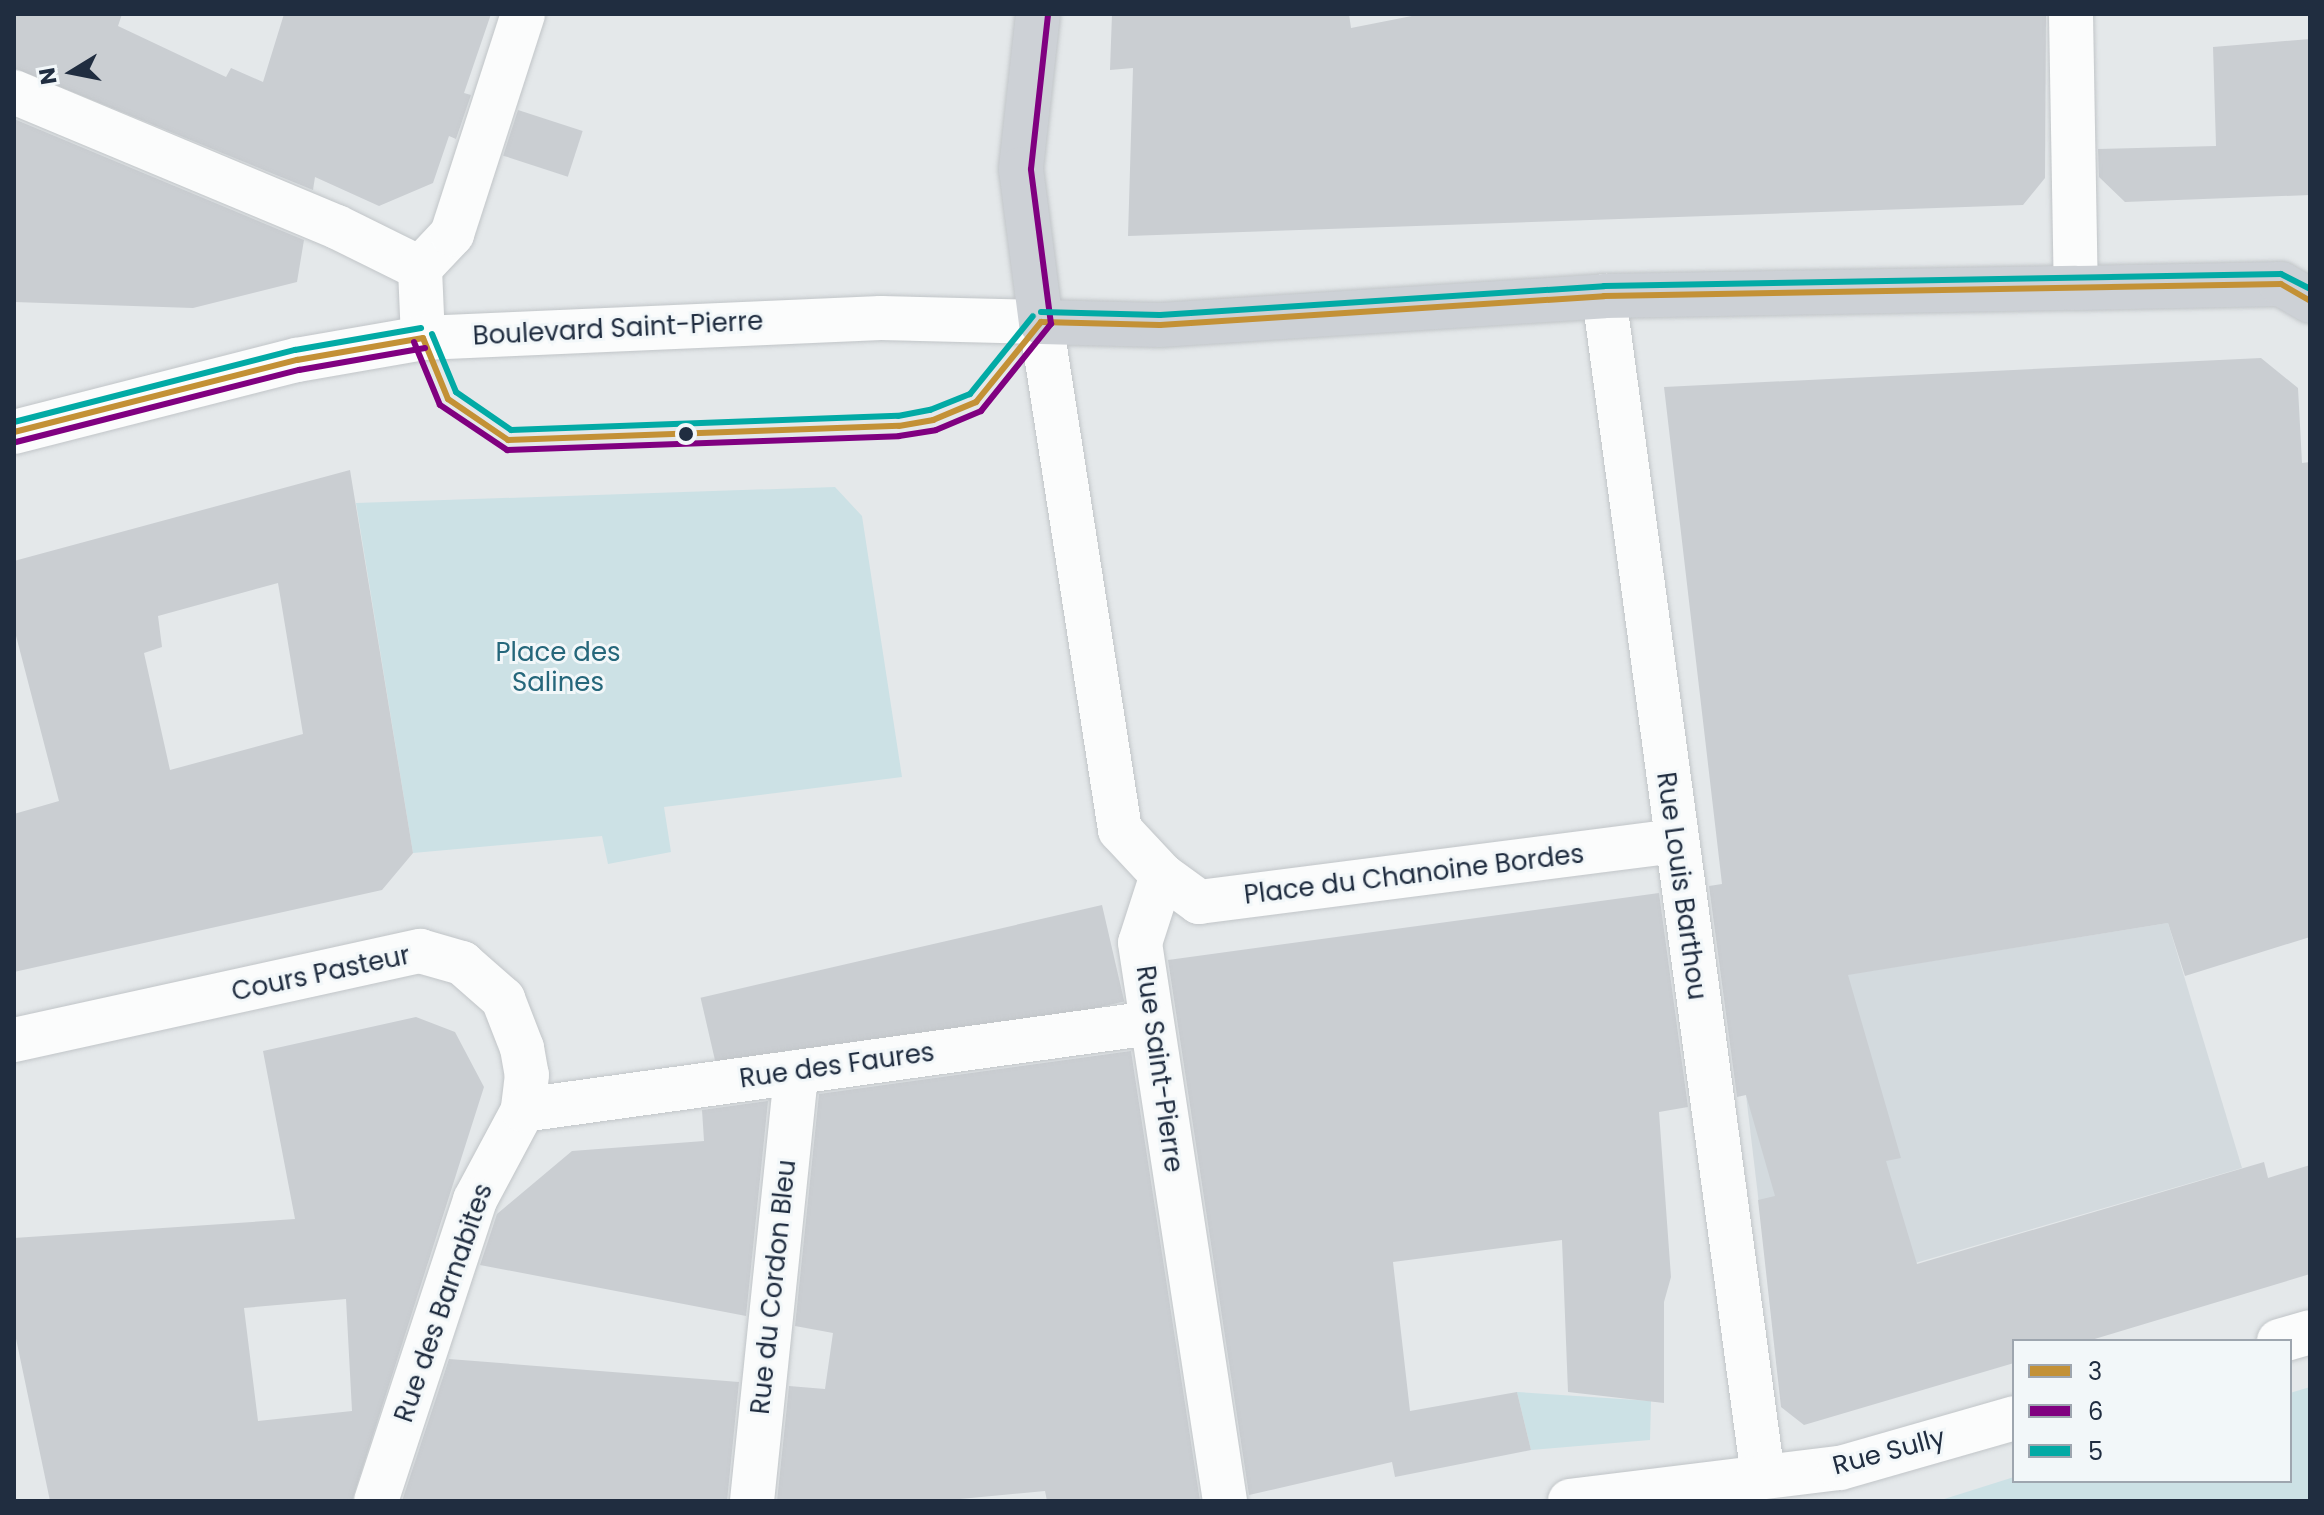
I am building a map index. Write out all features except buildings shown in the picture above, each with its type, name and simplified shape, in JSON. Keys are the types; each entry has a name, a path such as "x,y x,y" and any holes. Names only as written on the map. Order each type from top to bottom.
{"main road":[{"path":"1038,14 1021,169 1041,322 1160,325 1604,296 2281,284 2310,301"}],"street":[{"path":"423,338 420,268 452,234 523,14"},
{"path":"2071,14 2076,288"},
{"path":"14,92 337,227 420,268"},
{"name":"Rue Louis Barthou","path":"1604,296 1674,841 1763,1476"},
{"name":"Boulevard Saint-Pierre","path":"14,432 297,360 423,338 881,318 1041,322"},
{"path":"1041,322 1120,830 1162,875"},
{"name":"Place du Chanoine Bordes","path":"1162,875 1199,902 1674,841"},
{"name":"Rue Saint-Pierre","path":"1162,875 1140,943 1225,1501"},
{"name":"Cours Pasteur","path":"14,1040 420,951 462,963 503,999 522,1048 527,1075 523,1110"},
{"name":"Rue des Faures","path":"523,1110 1151,1023"},
{"name":"Rue du Cordon Bleu","path":"752,1501 796,1072"},
{"name":"Rue des Barnabites","path":"376,1501 475,1200 523,1110"},
{"path":"2286,1339 2310,1332"},
{"name":"Rue Sully","path":"1570,1501 1840,1468 2012,1419"}],"shaded area":[{"path":"2168,923 2242,1168 1771,1305 1746,1095 1832,977"}],"green space":[{"name":"Place des Salines","path":"835,487 862,516 902,777 664,807 671,852 608,864 602,836 413,853 356,503"},
{"path":"2310,1387 2310,1501 1938,1501 2012,1478 2012,1483 2292,1483 2292,1392"},
{"path":"1517,1392 1651,1401 1650,1440 1531,1450"}],"transit line":[{"name":"6","path":"414,342 440,405 507,450 899,436 936,430 981,411 1051,324 1031,169 1048,15"},
{"name":"5","path":"1041,312 1160,315 1604,286 2281,274 2310,289"},
{"name":"3","path":"1041,322 1160,325 1604,296 2281,284 2310,301"},
{"name":"5","path":"432,334 456,392 511,430 898,416 930,410 970,394 1033,316"},
{"name":"3","path":"423,338 448,399 508,440 899,426 933,420 976,402 1041,322"},
{"name":"5","path":"14,422 295,350 421,328"},
{"name":"3","path":"14,432 297,360 423,338"},
{"name":"6","path":"16,442 299,370 425,348"}]}
